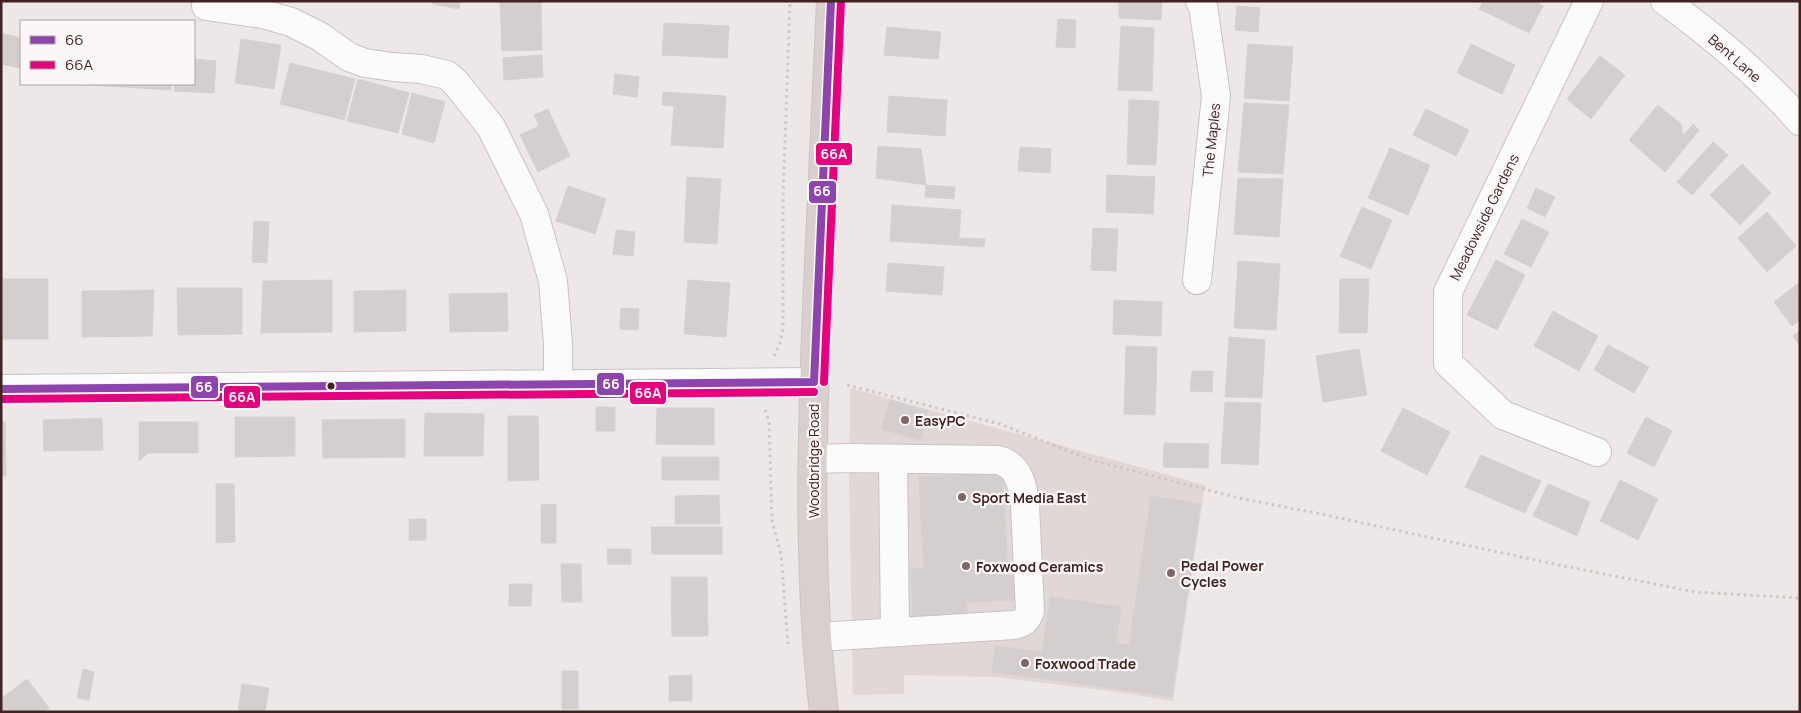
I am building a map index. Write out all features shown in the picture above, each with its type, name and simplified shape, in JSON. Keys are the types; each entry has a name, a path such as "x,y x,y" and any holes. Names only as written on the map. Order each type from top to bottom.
{"main road":[{"name":"Woodbridge Road","path":"824,712 813,549 812,459 831,1"}],"street":[{"name":"The Maples","path":"1197,280 1216,96 1203,6 1200,1"},
{"name":"Meadowside Gardens","path":"1590,1 1448,292 1448,364 1503,415 1597,452"},
{"name":"Bent Lane","path":"1665,1 1750,70 1800,121"},
{"path":"206,6 263,14 291,22 319,36 349,57 374,64 421,69 448,75 455,82 491,127 534,214 554,281 558,344 558,384"},
{"path":"1,389 814,382"},
{"path":"812,459 893,458 998,460 1006,462 1021,480 1025,505 1030,611 1028,617 1022,623 1014,625 818,638"},
{"path":"893,458 895,632"}],"path":[{"path":"846,385 1000,424 1094,461 1243,499 1695,592 1800,598"}],"shaded area":[{"path":"850,388 1205,485 1173,701 996,677 904,675 904,694 853,695 849,482"}],"building":[{"path":"433,1 460,1 459,9 433,4"},
{"path":"500,1 541,1 542,50 502,51"},
{"path":"1119,1 1162,1 1161,20 1119,18"},
{"path":"1483,1 1534,1 1543,6 1529,33 1479,9"},
{"path":"1237,6 1260,8 1258,32 1235,30"},
{"path":"1058,19 1076,20 1075,48 1056,47"},
{"path":"664,23 729,26 727,58 662,55"},
{"path":"1121,26 1154,28 1152,91 1118,90"},
{"path":"887,27 941,32 938,59 884,55"},
{"path":"1,33 20,38 20,68 1,64"},
{"path":"241,39 281,45 274,89 235,83"},
{"path":"1248,44 1293,47 1289,101 1244,98"},
{"path":"1471,44 1515,65 1502,94 1457,73"},
{"path":"542,55 543,77 504,80 503,58"},
{"path":"1600,56 1625,75 1591,119 1567,99"},
{"path":"195,59 216,61 214,93 174,91 175,85 195,85"},
{"path":"290,63 355,79 344,120 280,104"},
{"path":"615,74 639,77 637,97 613,94"},
{"path":"358,79 409,93 398,133 347,121"},
{"path":"89,85 171,85 171,90"},
{"path":"663,92 726,96 723,148 671,145 674,106 662,105"},
{"path":"412,93 445,102 434,143 402,134"},
{"path":"889,96 947,100 945,136 887,132"},
{"path":"1129,100 1159,101 1156,165 1127,164"},
{"path":"1244,103 1289,105 1283,174 1238,172"},
{"path":"1658,105 1681,124 1683,136 1693,124 1699,130 1665,172 1629,140"},
{"path":"548,109 570,156 538,172 520,135 539,126 534,115"},
{"path":"1426,109 1469,130 1456,156 1413,135"},
{"path":"1713,142 1728,155 1692,195 1677,182"},
{"path":"878,146 921,149 926,185 876,178"},
{"path":"1020,147 1051,149 1050,173 1018,171"},
{"path":"1390,148 1430,165 1408,215 1368,198"},
{"path":"1742,164 1771,193 1740,225 1710,195"},
{"path":"1107,175 1155,177 1153,214 1106,212"},
{"path":"687,177 721,179 717,244 684,242"},
{"path":"1238,178 1283,179 1279,237 1234,234"},
{"path":"926,185 955,187 954,199 925,197"},
{"path":"568,186 606,199 595,234 556,221"},
{"path":"1536,188 1555,197 1545,217 1527,208"},
{"path":"892,205 961,210 959,238 985,239 984,247 890,241"},
{"path":"1362,207 1392,220 1371,269 1340,256"},
{"path":"1767,212 1796,246 1767,272 1738,238"},
{"path":"1522,219 1549,232 1531,267 1504,254"},
{"path":"254,221 269,222 267,263 252,262"},
{"path":"1093,228 1118,229 1116,271 1091,270"},
{"path":"616,230 635,232 633,256 613,254"},
{"path":"1496,260 1525,275 1497,330 1467,315"},
{"path":"1238,261 1280,264 1276,330 1234,328"},
{"path":"888,263 944,267 942,295 886,291"},
{"path":"1,279 48,279 48,339 1,339"},
{"path":"1340,279 1369,279 1367,333 1339,333"},
{"path":"332,280 332,332 261,333 263,281"},
{"path":"688,280 730,283 726,337 684,334"},
{"path":"1800,282 1800,320 1792,326 1774,302"},
{"path":"177,288 242,288 242,334 178,335"},
{"path":"154,290 152,336 82,337 82,291"},
{"path":"406,290 406,331 354,332 354,291"},
{"path":"507,293 508,331 450,332 449,294"},
{"path":"1114,300 1162,302 1161,336 1113,334"},
{"path":"621,308 639,309 638,330 620,329"},
{"path":"1553,311 1598,336 1579,371 1534,346"},
{"path":"1800,331 1800,346 1793,336"},
{"path":"1229,337 1265,340 1262,398 1225,397"},
{"path":"1608,345 1649,367 1634,393 1594,370"},
{"path":"1126,346 1157,347 1155,415 1124,414"},
{"path":"1359,349 1367,395 1323,402 1316,356"},
{"path":"1192,371 1213,371 1212,392 1190,391"},
{"name":"EasyPC","path":"890,400 928,411 920,440 881,429"},
{"path":"1225,402 1261,403 1258,465 1221,463"},
{"path":"596,407 615,407 615,431 596,431"},
{"path":"657,408 714,408 714,445 656,444"},
{"path":"1403,408 1450,432 1427,475 1381,451"},
{"path":"425,413 484,414 483,456 424,456"},
{"path":"508,416 538,416 539,480 508,481"},
{"path":"235,417 295,417 295,456 235,457"},
{"path":"1646,417 1672,431 1654,467 1627,453"},
{"path":"102,418 103,450 44,451 43,420"},
{"path":"405,419 405,457 323,458 322,420"},
{"path":"5,422 6,476 1,476 1,423"},
{"path":"139,422 198,422 198,453 148,453 139,461"},
{"path":"1164,443 1209,444 1208,468 1163,467"},
{"path":"1481,455 1541,481 1525,513 1465,487"},
{"path":"662,457 719,457 719,480 662,480"},
{"name":"Sport Media East","path":"1002,472 1005,517 921,522 919,477"},
{"path":"1620,480 1658,499 1638,540 1600,521"},
{"path":"216,484 234,484 235,542 216,543"},
{"path":"1548,484 1590,502 1577,536 1533,516"},
{"path":"719,495 720,524 675,524 675,496"},
{"path":"1151,496 1201,504 1172,697 1110,688 1116,643 1129,645"},
{"path":"556,504 556,543 541,543 541,505"},
{"name":"Foxwood Ceramics","path":"1005,517 1008,576 1015,576 1017,600 967,602 967,614 913,618 911,569 924,568 921,522"},
{"path":"409,519 426,519 426,540 409,540"},
{"path":"651,527 722,527 722,554 652,554"},
{"path":"607,549 631,549 631,564 608,564"},
{"path":"561,564 581,564 582,602 562,602"},
{"path":"671,577 707,577 708,636 672,636"},
{"path":"509,584 532,584 531,606 509,606"},
{"path":"1050,597 1121,607 1110,688 992,672 995,646 1042,652"},
{"path":"83,669 94,672 89,700 77,698"},
{"path":"562,671 578,671 578,709 562,709"},
{"path":"692,675 692,701 669,701 669,676"},
{"path":"27,679 49,708 44,712 1,712 1,699"},
{"path":"242,684 269,688 265,712 238,712"}],"transit line":[{"name":"66","path":"814,382 831,1"},
{"name":"66A","path":"824,382 841,1"},
{"name":"66","path":"1,389 814,382"},
{"name":"66A","path":"1,399 814,392"}],"place":[{"name":"EasyPC","path":"905,420"},
{"name":"Sport Media East","path":"962,497"},
{"name":"Foxwood Ceramics","path":"966,566"},
{"name":"Pedal Power Cycles","path":"1171,573"},
{"name":"Foxwood Trade","path":"1025,663"}]}
